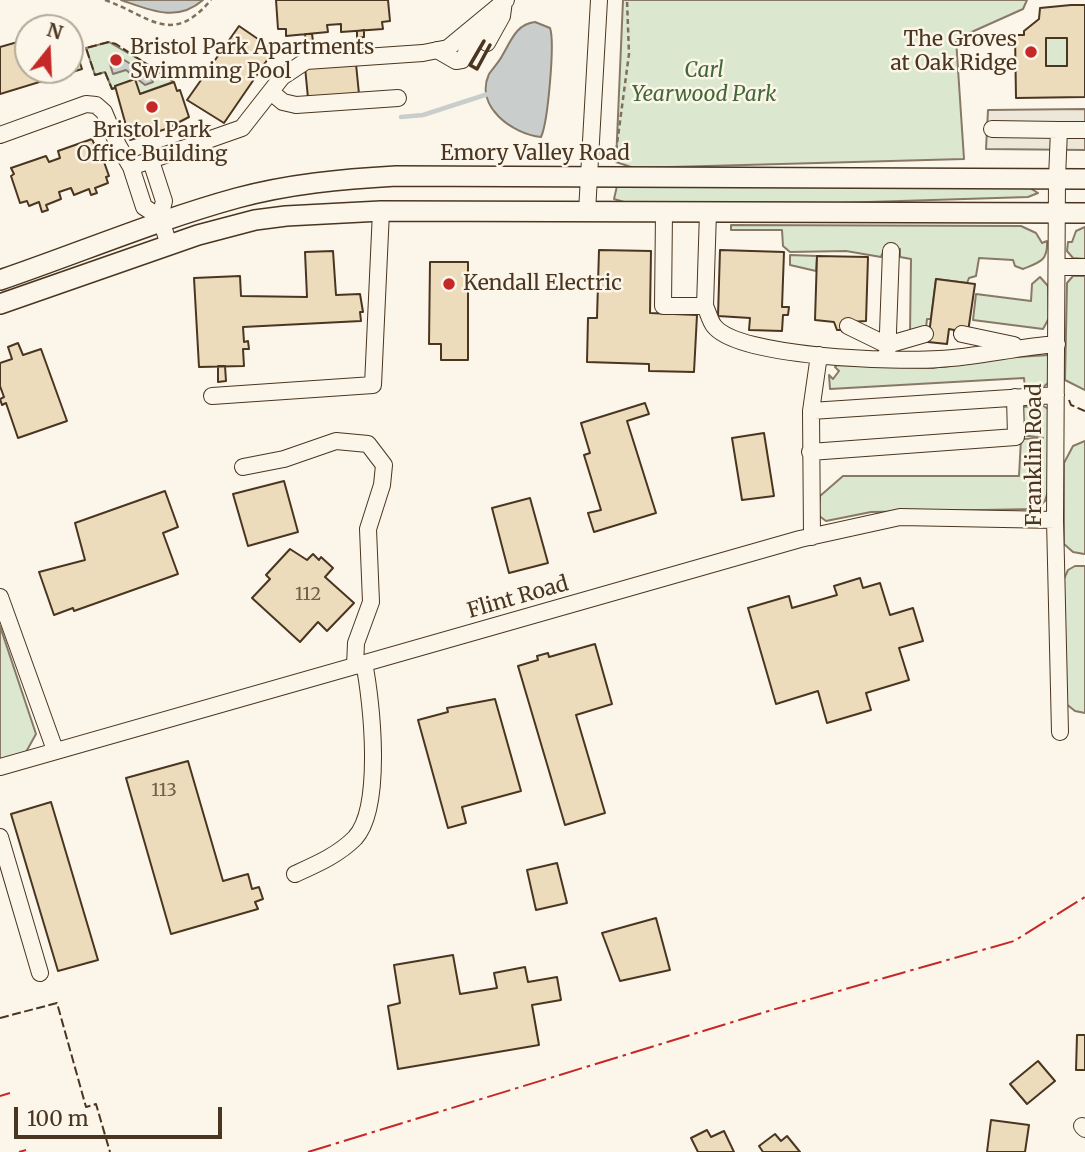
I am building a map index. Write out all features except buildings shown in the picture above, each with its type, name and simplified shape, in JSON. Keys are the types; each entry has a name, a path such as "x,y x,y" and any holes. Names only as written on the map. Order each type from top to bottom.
{"main road":[{"name":"Emory Valley Road","path":"0,280 161,220 237,198 351,178 1085,178"},
{"path":"0,304 169,245 255,220 286,216 382,211 1085,213"}],"street":[{"path":"587,212 600,0"},
{"path":"131,167 242,128 282,77 306,61 448,48 505,1"},
{"path":"487,43 502,16 505,1"},
{"path":"271,92 283,102 296,105 398,98"},
{"path":"0,135 92,103 104,112 131,167 144,207 161,220"},
{"path":"992,130 1085,130"},
{"name":"Franklin Road","path":"1059,130 1055,520 1060,732"},
{"path":"151,160 164,201 161,220 169,245"},
{"path":"212,396 373,385 382,211"},
{"path":"664,212 663,306 705,306"},
{"path":"708,212 705,306 714,327 741,342 780,351 819,355 887,352 940,359 1056,344"},
{"path":"887,352 891,251"},
{"path":"1057,267 1085,267"},
{"path":"848,326 887,352"},
{"path":"887,352 925,334"},
{"path":"962,334 1024,347"},
{"path":"812,537 811,411 819,355"},
{"path":"811,411 1056,395"},
{"path":"810,452 1016,437 1015,397"},
{"path":"243,467 284,459 336,441 368,444 384,465 382,485 368,529 371,602 356,643 373,706 370,807 356,836 329,859 295,874"},
{"name":"Flint Road","path":"0,767 812,537 900,517 1055,520"},
{"path":"0,597 55,750"},
{"path":"0,837 40,973"}],"path":[{"path":"105,0 151,22 170,26 194,17 211,0"},
{"path":"613,177 629,54 626,0"}],"green space":[{"name":"Carl Yearwood Park","path":"623,0 1027,0 1023,9 956,39 964,159 634,168 616,162"},
{"path":"1046,38 1067,38 1067,66 1046,66"},
{"name":"Bristol Park Apartments Swimming Pool","path":"109,42 171,78 173,82 140,94 134,79 112,89 105,72 95,75 86,48"},
{"path":"617,186 1030,188 1038,193 1028,197 837,203 624,202 614,199"},
{"path":"731,225 1021,226 1036,233 1042,243 1047,241 1047,248 1042,260 1023,269 1015,266 1013,260 979,258 976,276 969,278 967,283 936,279 931,319 927,319 926,328 910,334 911,259 900,257 900,249 885,248 881,257 846,251 790,252 783,246 782,230 731,230"},
{"path":"1085,227 1085,259 1073,258 1067,251 1068,242 1072,242 1076,231"},
{"path":"790,255 817,256 816,271 790,265"},
{"path":"1073,276 1085,276 1085,390 1065,380 1067,283"},
{"path":"1040,277 1048,286 1049,318 1043,329 973,320 976,294 1031,301 1032,284"},
{"path":"1049,355 1048,383 1042,388 1025,389 1024,378 830,389 829,375 833,379 839,371 835,367 837,365 933,368 969,360"},
{"path":"1042,405 1048,409 1048,491 1045,501 1036,509 871,512 826,521 818,515 820,496 843,476 1019,476 1021,439 1043,438 1021,435 1023,407"},
{"path":"1085,441 1084,554 1073,552 1064,544 1064,463 1073,446"},
{"path":"1075,566 1085,566 1085,713 1075,711 1065,703 1063,581 1068,570"},
{"path":"0,626 36,734 26,752 0,761"}],"shaded area":[{"path":"121,0 203,0 193,7 173,13"},
{"path":"535,22 550,28 551,36 548,100 541,137 519,131 499,117 491,108 486,86 489,74 515,34 528,23"},
{"path":"111,56 118,56 151,77 153,82 145,85 126,70 113,74 109,61"},
{"path":"1085,109 1085,150 986,149 988,110"}],"waterway":[{"path":"401,117 423,115 488,94"}],"fence":[{"path":"115,88 112,89 105,72 95,75 86,48 109,42 116,44 174,82"},
{"path":"1069,400 1071,405 1085,411"},
{"path":"0,1018 57,1003 86,1107 96,1104 110,1152"}],"wall":[{"path":"484,41 470,65 477,69 490,45"}],"power":[{"path":"308,1152 772,1010 1014,941 1085,897"},
{"path":"0,1096 10,1093"},
{"path":"19,1152 26,1150"}],"place":[{"name":"The Groves at Oak Ridge","path":"1031,52"},
{"name":"Bristol Park Apartments Swimming Pool","path":"116,60"},
{"name":"Bristol Park Office Building","path":"152,107"},
{"name":"Kendall Electric","path":"449,284"}]}
